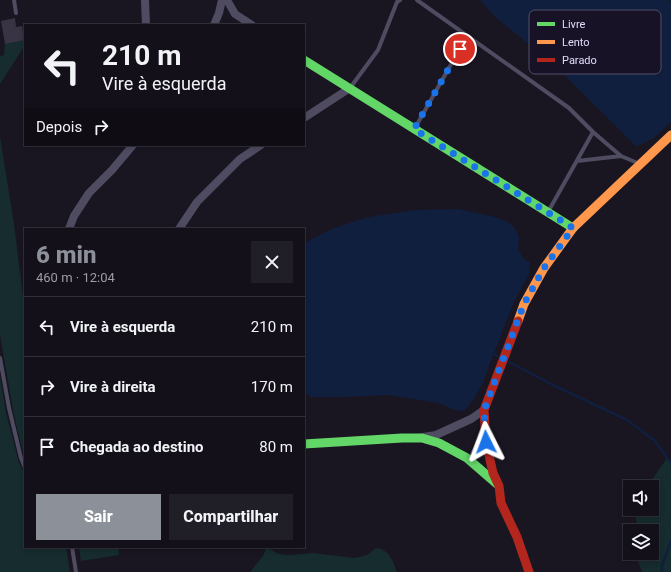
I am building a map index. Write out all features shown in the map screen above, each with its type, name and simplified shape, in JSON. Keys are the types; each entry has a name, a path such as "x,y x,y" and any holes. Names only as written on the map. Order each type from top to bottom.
{"street":[{"path":"145,0 146,24"},
{"path":"214,24 222,0"},
{"path":"227,0 234,14 250,24"},
{"path":"305,61 573,228"},
{"path":"305,117 350,88"},
{"path":"529,572 517,537 501,503 499,486 493,473 486,442 484,410 524,304 544,268 573,228 671,135"},
{"path":"69,228 74,216 89,193 112,170 132,146"},
{"path":"180,228 197,202 240,159 260,146"},
{"path":"305,444 436,436 471,419 484,410"},
{"path":"422,438 439,443 467,458 499,486"}],"lane":[{"path":"14,0 16,13"},
{"path":"350,88 378,50 397,2 400,0"},
{"path":"417,0 569,108 593,132 621,156 640,164"},
{"path":"414,129 467,36"},
{"path":"548,212 593,132"},
{"path":"578,161 621,156"},
{"path":"0,358 9,408 24,466"},
{"path":"72,548 76,572"}],"green space":[{"path":"24,40 24,47 0,84 0,56 4,55 5,44"},
{"path":"0,137 14,224 24,304 24,457 14,415 0,335"},
{"path":"0,376 6,413 19,463 24,472 24,548 66,548 70,572 0,572"},
{"path":"667,458 671,461 671,572 642,572 638,560 659,560 659,524 637,524 636,516 659,516 659,480 652,480"},
{"path":"79,548 118,548 119,555 81,561"},
{"path":"267,548 269,548 278,554 288,555 313,553 355,558 367,555 376,548 384,551 390,556 397,572 250,572 263,556"}],"water":[{"path":"480,0 668,0 671,2 671,122 651,140 636,146 563,74 661,74 661,10 529,10 529,44 495,17"},
{"path":"457,209 491,216 506,221 515,228 519,237 518,249 523,258 530,263 529,274 513,304 483,382 475,397 463,411 455,410 438,403 389,395 311,397 305,393 305,242 334,228 369,217 416,210"}],"building":[{"path":"15,18 16,27 22,26 24,32 24,40 5,44 1,21"}],"waterway":[{"path":"509,362 553,385 627,420 654,440 671,463"},
{"path":"662,572 662,566 671,541"}],"traffic: fast":[{"path":"305,61 573,228"},
{"path":"305,444 422,438 439,443 467,458 497,484"}],"traffic: slow":[{"path":"518,321 524,304 544,268 573,228 671,135"}],"traffic: jam":[{"path":"518,321 484,410 486,442 493,473 499,486 501,503 517,537 529,572"}],"route":[{"path":"460,49 414,129 573,228 544,268 524,304 484,410 486,442"}]}
